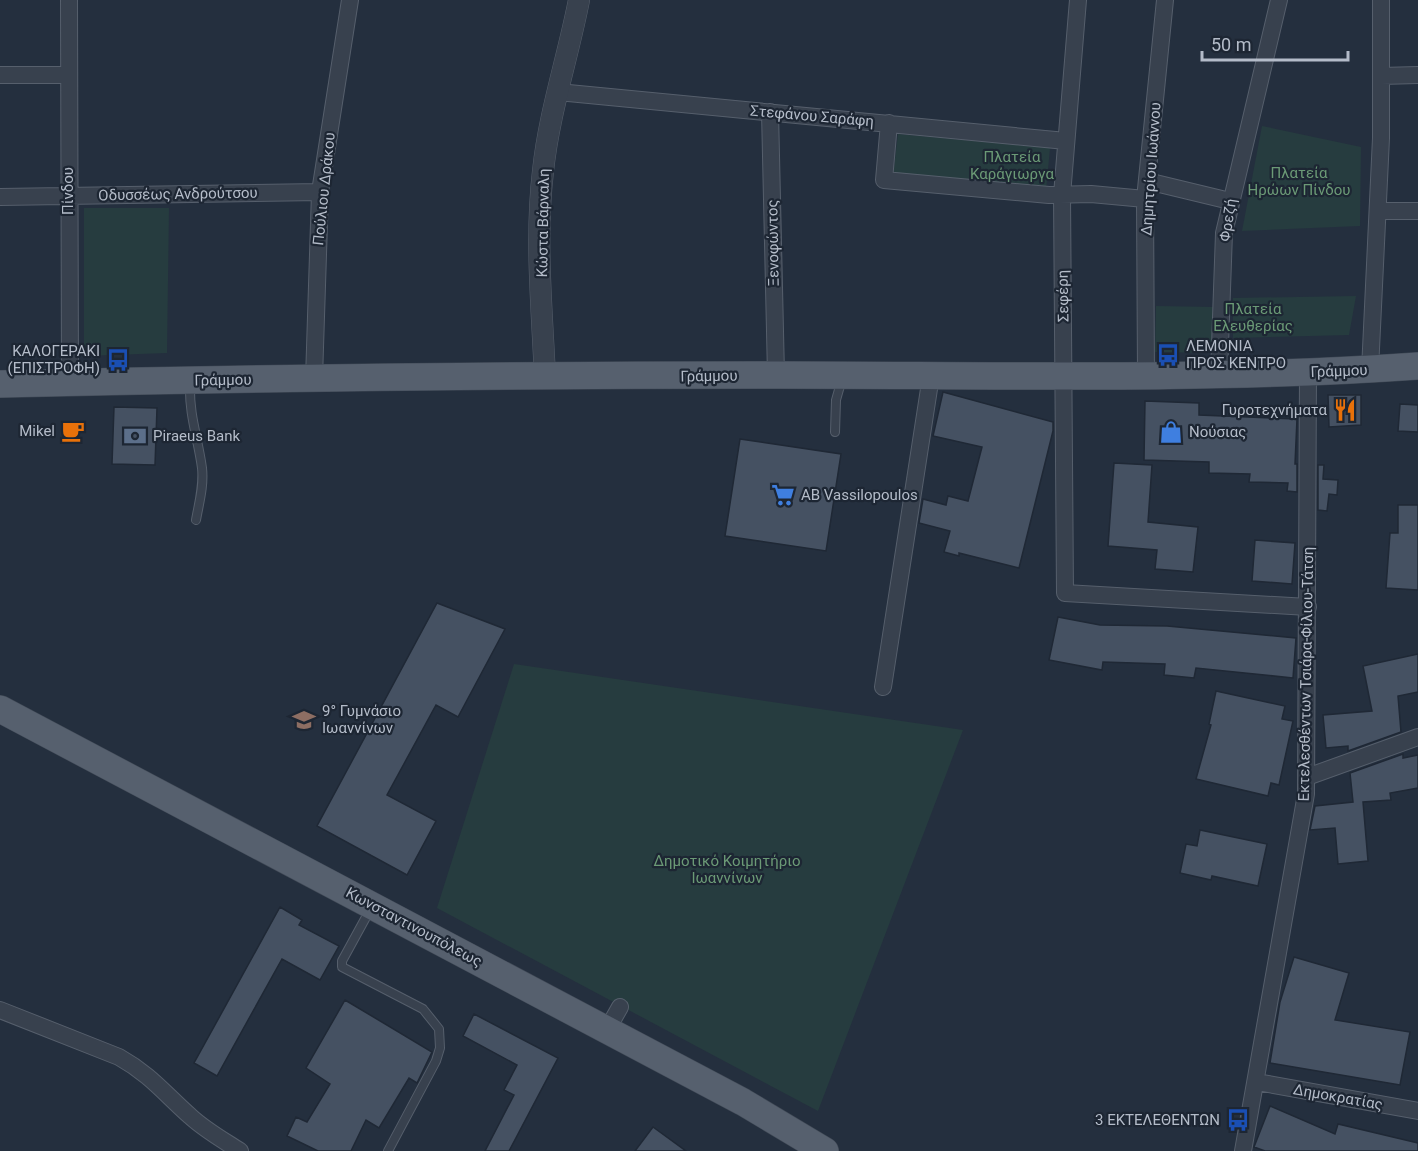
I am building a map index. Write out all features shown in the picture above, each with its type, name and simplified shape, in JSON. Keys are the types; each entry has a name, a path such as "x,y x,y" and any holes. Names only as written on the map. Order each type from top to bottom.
{"main road":[{"name":"Γράμμου","path":"0,384 776,375 1146,375 1370,370 1418,366"},
{"name":"Κωνσταντινουπόλεως","path":"0,709 372,905 613,1018 825,1151"}],"street":[{"name":"Πίνδου","path":"69,0 70,382"},
{"name":"Πούλιου Δράκου","path":"314,379 320,192 350,0"},
{"name":"Κώστα Βάρναλη","path":"545,377 539,225 543,169 579,0"},
{"name":"Σεφέρη","path":"1078,0 1062,195 1065,593 1308,607"},
{"name":"Δημητρίου Ιωάννου","path":"1146,375 1145,199 1165,0"},
{"name":"Φρεζή","path":"1220,374 1224,241 1230,201 1254,114 1279,0"},
{"path":"1370,370 1378,211 1381,0"},
{"path":"0,75 69,75"},
{"path":"1381,76 1418,75"},
{"name":"Στεφάνου Σαράφη","path":"558,92 1066,141"},
{"name":"Ξενοφώντος","path":"770,112 776,375"},
{"path":"889,123 884,180 1062,195 1091,194 1145,199"},
{"path":"1147,181 1230,201"},
{"name":"Οδυσσέως Ανδρούτσου","path":"0,196 320,192"},
{"path":"1378,211 1418,211"},
{"name":"Εκτελεσθέντων Τσιάρα-Φίλιου-Τάτση","path":"1244,1151 1307,777 1308,372"},
{"path":"883,687 931,376"},
{"path":"1307,777 1418,737"},
{"path":"0,1010 119,1057 137,1067 160,1085 191,1118 240,1151"},
{"name":"Δημοκρατίας","path":"1257,1082 1418,1111"}],"lane":[{"path":"835,432 836,400 843,376"},
{"path":"190,380 191,422 202,468 202,489 196,520"},
{"path":"372,905 342,961 342,967 423,1009 439,1029 440,1039 436,1061 388,1151"}],"green space":[{"name":"Πλατεία Ηρώων Πίνδου","path":"1262,126 1361,147 1360,226 1242,231"},
{"name":"Πλατεία Καράγιωργα","path":"898,134 1050,148 1046,191 893,176"},
{"path":"84,208 169,208 167,353 84,356"},
{"name":"Πλατεία Ελευθερίας","path":"1356,296 1349,335 1233,338 1233,298"},
{"path":"1156,306 1214,307 1213,353 1155,352"},
{"name":"Δημοτικό Κοιμητήριο Ιωαννίνων","path":"514,664 963,730 818,1111 437,908"}],"building":[{"path":"943,392 1053,422 1053,431 1019,568 959,553 959,556 944,552 950,531 919,523 923,499 946,505 948,496 968,501 982,447 933,436"},
{"name":"Γυροτεχνήματα","path":"1328,395 1361,395 1361,425 1329,427"},
{"path":"1145,401 1199,403 1199,415 1297,419 1295,464 1297,464 1297,492 1287,491 1288,483 1249,482 1250,474 1209,473 1209,462 1144,460"},
{"path":"1400,404 1418,405 1418,432 1398,431"},
{"name":"Piraeus Bank","path":"114,407 157,408 155,465 112,464"},
{"name":"AB Vassilopoulos","path":"740,439 841,454 826,551 725,536"},
{"path":"1114,463 1152,465 1148,522 1198,527 1193,572 1155,569 1157,550 1108,546"},
{"path":"1318,465 1324,465 1323,479 1338,480 1337,495 1329,494 1327,511 1318,510"},
{"path":"1398,505 1418,505 1418,590 1386,588 1390,533 1398,533"},
{"path":"1255,540 1295,543 1292,584 1252,581"},
{"path":"437,603 505,629 458,717 436,705 387,795 436,821 407,875 317,826"},
{"path":"1058,617 1100,625 1167,626 1296,638 1293,678 1196,668 1194,678 1164,675 1165,664 1103,662 1102,670 1049,660"},
{"path":"1418,654 1418,692 1398,696 1401,732 1348,751 1348,746 1326,748 1323,715 1372,711 1363,666"},
{"path":"1216,691 1285,706 1282,719 1293,721 1279,785 1271,783 1268,796 1196,779 1211,725 1209,724"},
{"path":"1403,754 1403,758 1418,755 1418,788 1390,793 1391,800 1363,802 1368,861 1338,864 1335,828 1310,830 1315,806 1353,802 1350,773"},
{"path":"1200,830 1267,844 1258,886 1212,876 1211,880 1180,873 1186,844 1197,846"},
{"path":"280,907 302,920 299,925 339,946 320,980 282,959 217,1076 194,1063"},
{"path":"1294,957 1349,973 1335,1020 1410,1032 1400,1085 1270,1063 1280,1002"},
{"path":"345,1000 432,1052 417,1083 409,1078 379,1128 366,1120 351,1151 318,1151 287,1136 296,1117 307,1122 330,1084 306,1068"},
{"path":"474,1014 558,1058 509,1151 485,1151 514,1095 504,1090 517,1065 463,1036"},
{"path":"1270,1106 1335,1134 1338,1124 1418,1143 1418,1151 1265,1151 1254,1147"},
{"path":"653,1127 686,1151 635,1151"}],"place":[{"name":"ΛΕΜΟΝΙΑ ΠΡΟΣ ΚΕΝΤΡΟ","path":"1168,355"},
{"name":"ΚΑΛΟΓΕΡΑΚΙ (ΕΠΙΣΤΡΟΦΗ)","path":"118,360"},
{"name":"Γυροτεχνήματα","path":"1345,410"},
{"name":"Mikel","path":"73,431"},
{"name":"Νούσιας","path":"1171,432"},
{"name":"Piraeus Bank","path":"135,436"},
{"name":"AB Vassilopoulos","path":"783,495"},
{"name":"9° Γυμνάσιο Ιωαννίνων","path":"304,720"},
{"name":"3 ΕΚΤΕΛΕΘΕΝΤΩΝ","path":"1238,1120"}]}
